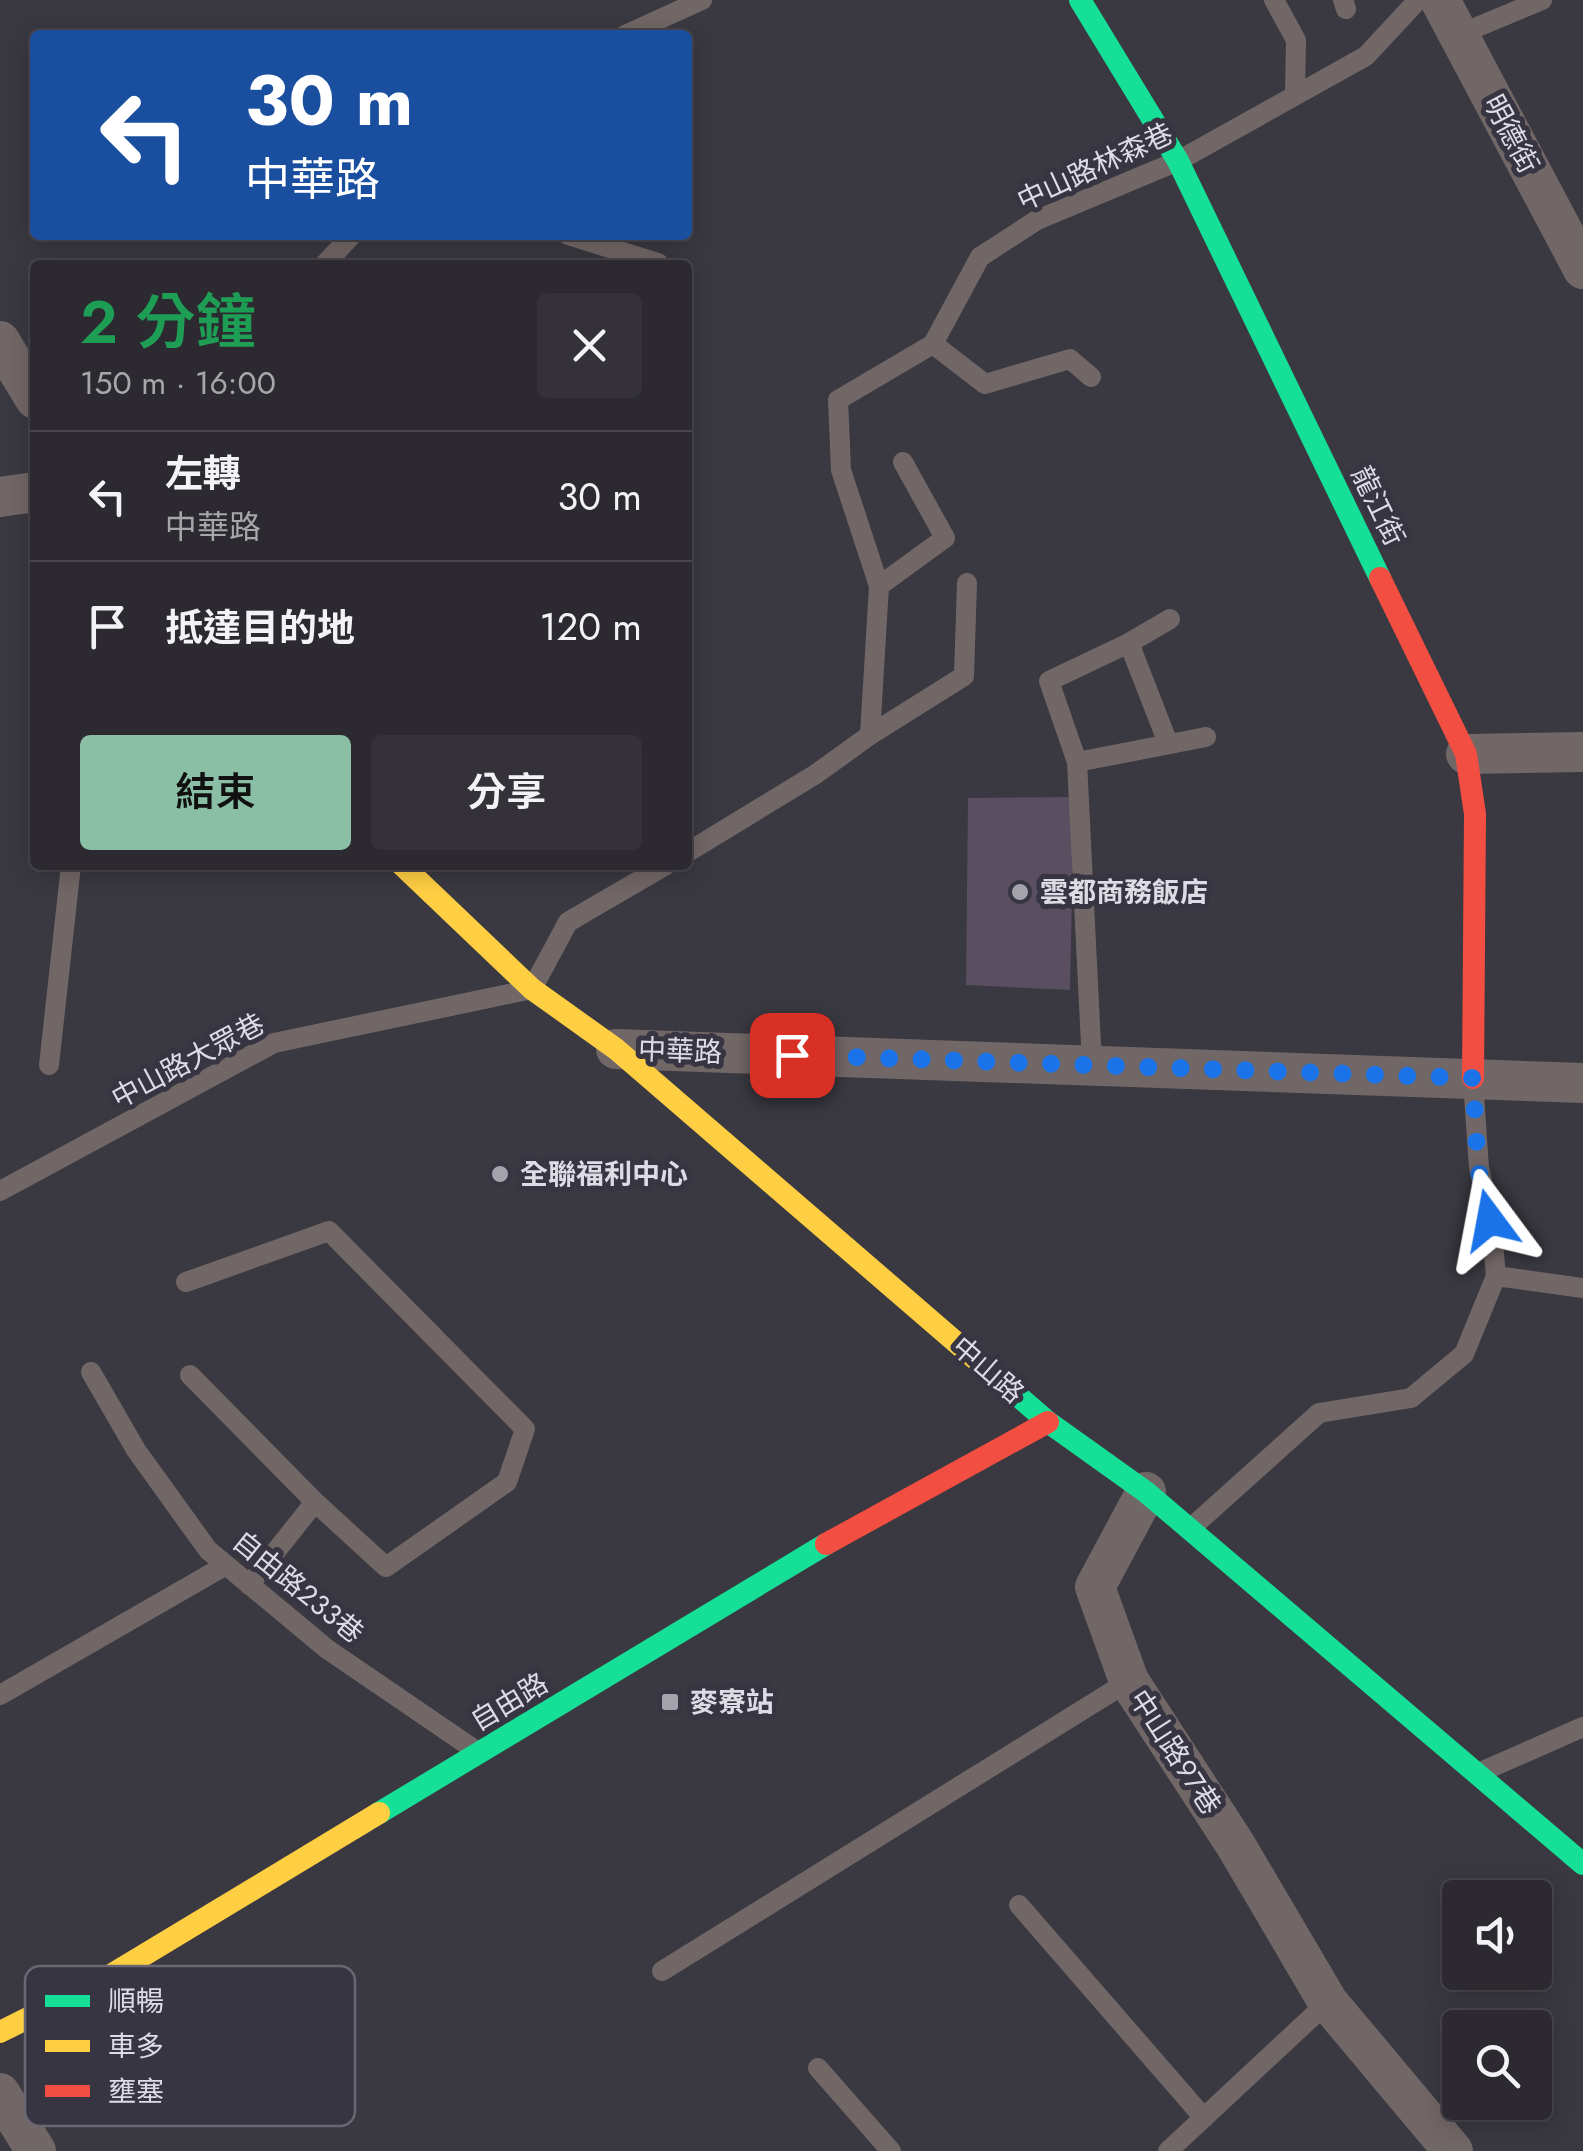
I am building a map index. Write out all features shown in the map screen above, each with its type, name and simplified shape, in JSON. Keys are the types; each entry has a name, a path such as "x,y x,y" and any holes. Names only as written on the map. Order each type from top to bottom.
{"street":[{"name":"龍江街","path":"1080,0 1178,161 1466,754 1475,814 1473,1078"},
{"name":"明德街","path":"1449,17 1583,268"},
{"path":"0,341 30,390"},
{"path":"0,497 30,493"},
{"path":"1466,754 1583,752"},
{"name":"中山路","path":"407,870 532,988 616,1049 1048,1422 1146,1492 1583,1864"},
{"name":"中華路","path":"616,1049 1583,1083"},
{"name":"自由路","path":"126,1966 819,1548 1048,1422"},
{"name":"中山路97巷","path":"1146,1492 1095,1587 1129,1681 1236,1844 1328,2002 1453,2151"},
{"name":"自由路","path":"0,2032 25,2020"},
{"path":"0,2093 36,2151"}],"lane":[{"path":"634,30 673,6 702,0"},
{"path":"1274,0 1296,40 1296,95"},
{"name":"中山路林森巷","path":"933,344 980,257 1036,220 1178,161 1366,56 1418,0"},
{"path":"1449,17 1542,0"},
{"path":"329,260 347,240"},
{"path":"584,240 648,260"},
{"path":"870,735 878,586 842,470 838,400 933,344 985,384 1070,359 1091,377"},
{"path":"878,586 945,538 903,462"},
{"path":"692,850 816,774 964,676 966,583"},
{"path":"1092,1064 1077,762 1049,681 1129,644 1170,619"},
{"path":"1129,644 1168,743"},
{"path":"1077,762 1206,736"},
{"path":"49,1065 69,870"},
{"path":"532,988 568,922 657,870"},
{"name":"中山路大眾巷","path":"0,1192 274,1043 532,988"},
{"path":"1188,1530 1319,1414 1411,1398 1464,1354 1496,1276 1490,1220 1478,1168 1473,1078"},
{"path":"186,1282 328,1232 526,1430 508,1482 386,1567 190,1376"},
{"path":"1496,1276 1583,1288"},
{"name":"自由路233巷","path":"91,1372 136,1450 208,1550 327,1649 481,1754"},
{"path":"249,1584 315,1502"},
{"path":"0,1695 226,1565"},
{"path":"662,1971 1129,1681"},
{"path":"1476,1774 1583,1727"},
{"path":"1019,1906 1204,2118"},
{"path":"1168,2151 1328,2002"},
{"path":"818,2068 891,2151"}],"building":[{"name":"雲都商務飯店","path":"1074,797 1070,990 966,985 968,798"}],"traffic: fast":[{"path":"1080,0 1178,161 1380,578"},
{"path":"995,1376 1048,1422 1146,1492 1583,1864"},
{"path":"379,1813 826,1544"}],"traffic: slow":[{"path":"407,870 532,989 616,1049 995,1376"},
{"path":"126,1966 379,1813"},
{"path":"0,2032 25,2020"}],"traffic: jam":[{"path":"1380,578 1466,754 1475,814 1473,1078"},
{"path":"826,1544 1048,1422"}],"place":[{"name":"雲都商務飯店","path":"1020,892"},
{"name":"全聯福利中心","path":"500,1174"},
{"name":"麥寮站","path":"670,1702"}],"route":[{"path":"792,1055 1473,1078 1478,1168 1490,1220"}]}
